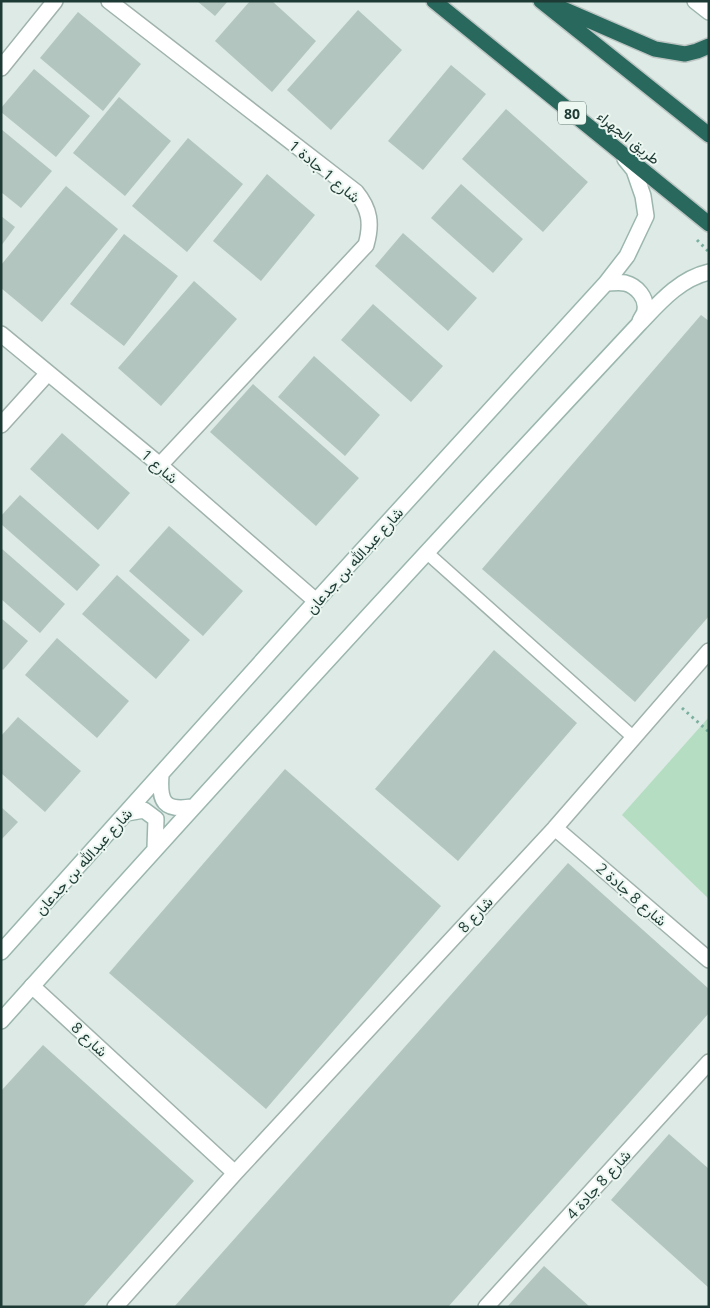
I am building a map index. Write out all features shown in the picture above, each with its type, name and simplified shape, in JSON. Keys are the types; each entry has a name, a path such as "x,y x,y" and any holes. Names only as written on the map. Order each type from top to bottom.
{"highway":[{"name":"طريق الجهراء","path":"434,1 709,224"},
{"path":"541,1 709,134"},
{"path":"545,1 654,49 685,54 709,46"}],"street":[{"path":"1,68 55,1"},
{"name":"شارع 1 جادة 1","path":"109,1 356,192 366,206 370,222 366,245 160,465"},
{"path":"695,1 709,12"},
{"name":"شارع عبدالله بن جدعان","path":"1,952 316,601 606,283 627,256 646,216 643,196 634,170 618,150"},
{"path":"1,1021 192,807 639,324 672,290 700,274 709,272"},
{"path":"606,283 624,282 641,293 645,300 645,310 639,324"},
{"name":"شارع 1","path":"1,334 160,465 316,601"},
{"path":"1,425 48,373"},
{"name":"شارع 8","path":"115,1307 235,1173 555,828 709,651"},
{"path":"161,775 160,792 167,805 177,809 192,807"},
{"path":"127,813 144,810 156,819 155,848"},
{"name":"شارع 8 جادة 2","path":"555,828 709,960"},
{"name":"شارع 8","path":"32,986 235,1173"},
{"name":"شارع 8 جادة 4","path":"486,1307 709,1062"}],"lane":[{"path":"426,552 633,737"}],"path":[{"path":"669,696 709,732"}],"green space":[{"path":"709,717 709,899 622,815"}],"building":[{"path":"197,1 228,1 215,16"},
{"path":"250,1 272,1 316,41 272,92 215,41"},
{"path":"358,10 402,50 331,130 287,90"},
{"path":"78,12 141,64 103,111 40,58"},
{"path":"451,65 486,94 423,170 388,141"},
{"path":"34,69 90,116 56,157 1,112 1,108"},
{"path":"119,97 171,141 125,196 73,153"},
{"path":"506,109 588,182 543,232 462,159"},
{"path":"1,129 52,171 21,208 1,192"},
{"path":"188,138 243,184 187,252 132,206"},
{"path":"267,174 315,215 261,281 213,241"},
{"path":"461,184 523,239 493,273 431,218"},
{"path":"66,186 118,229 42,322 1,288 1,265"},
{"path":"1,216 15,227 1,246"},
{"path":"403,233 477,298 448,331 375,266"},
{"path":"124,234 178,276 124,346 70,304"},
{"path":"194,281 237,319 161,406 118,368"},
{"path":"373,304 443,366 411,402 341,340"},
{"path":"701,315 709,321 709,616 635,702 482,569"},
{"path":"314,356 380,415 345,456 278,397"},
{"path":"253,384 359,478 316,526 210,432"},
{"path":"62,433 130,493 98,530 30,469"},
{"path":"20,495 100,565 77,591 1,524 1,516"},
{"path":"169,526 243,591 203,636 129,571"},
{"path":"1,548 65,604 40,633 1,599"},
{"path":"117,575 190,640 156,679 82,614"},
{"path":"1,618 28,641 3,670 1,668"},
{"path":"57,638 129,701 97,738 25,675"},
{"path":"494,650 577,723 458,861 375,789"},
{"path":"18,717 81,771 45,812 1,773 1,736"},
{"path":"285,769 441,906 266,1109 109,973"},
{"path":"1,807 18,822 1,840"},
{"path":"568,863 709,989 709,1013 448,1307 174,1307"},
{"path":"43,1045 194,1181 83,1307 1,1307 1,1091"},
{"path":"669,1134 709,1169 709,1288 611,1200"},
{"path":"544,1266 590,1307 507,1307"}]}
